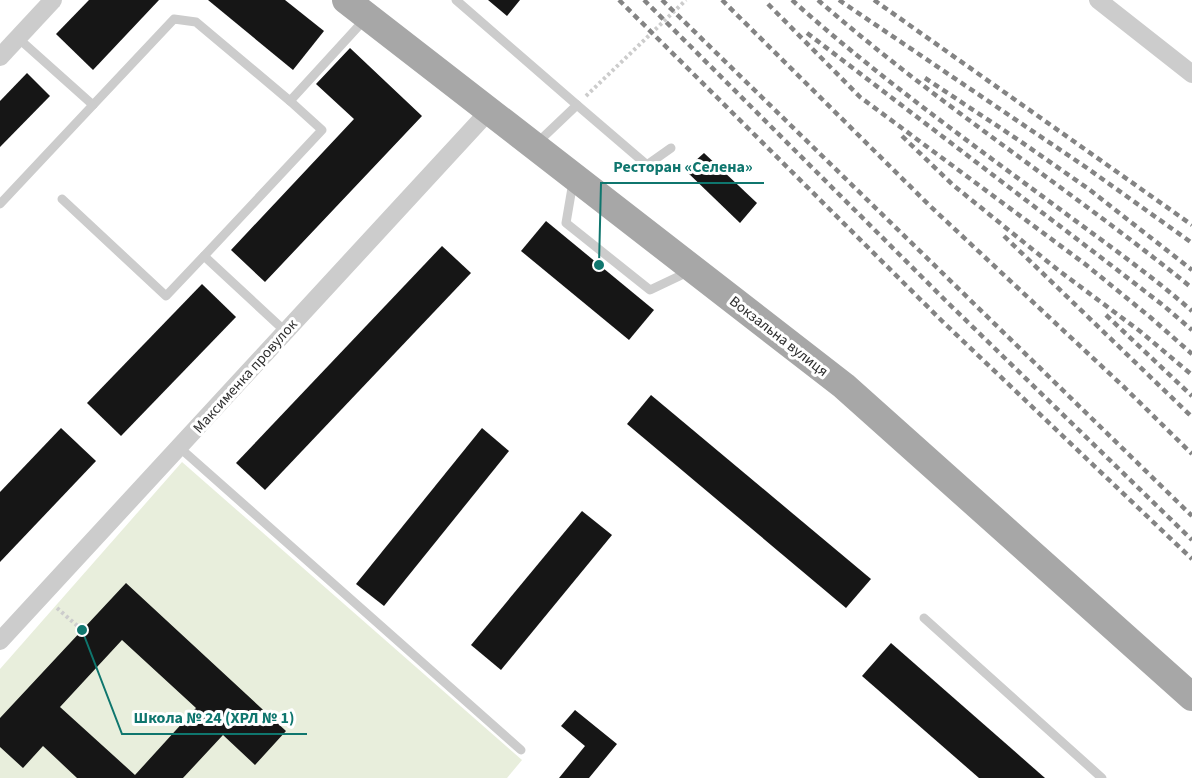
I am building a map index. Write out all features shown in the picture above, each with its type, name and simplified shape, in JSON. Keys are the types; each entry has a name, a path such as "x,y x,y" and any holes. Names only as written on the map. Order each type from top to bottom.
{"main road":[{"name":"Вокзальна вулиця","path":"357,8 844,386 1192,697"}],"street":[{"path":"0,57 53,0"},
{"path":"1098,0 1192,74"},
{"name":"Максименка провулок","path":"0,641 489,111"}],"lane":[{"path":"456,0 647,165 670,148"},
{"path":"290,101 357,8"},
{"path":"0,204 174,19 196,22 322,130 166,296 62,199"},
{"path":"18,38 93,105"},
{"path":"534,146 577,105"},
{"path":"574,177 566,223 650,290 693,269"},
{"path":"204,256 286,332"},
{"path":"180,448 521,750"},
{"path":"924,618 1101,778"}],"path":[{"path":"577,105 686,0"},
{"path":"43,595 82,630"}],"green space":[{"path":"182,462 522,760 507,778 0,778 0,669"}],"building":[{"path":"89,0 159,0 93,70 56,34"},
{"path":"208,0 285,0 324,31 293,70"},
{"path":"488,0 520,0 507,16"},
{"path":"350,48 422,116 265,282 231,250 354,119 316,84"},
{"path":"27,73 50,96 0,147 0,101"},
{"path":"704,153 757,203 740,223 685,170"},
{"path":"546,221 654,310 629,340 521,251"},
{"path":"442,246 471,273 265,490 236,463"},
{"path":"202,284 236,317 121,436 87,403"},
{"path":"651,395 871,579 846,608 627,424"},
{"path":"61,428 96,461 0,562 0,492"},
{"path":"482,428 509,451 384,606 356,584"},
{"path":"582,511 612,535 501,670 471,645"},
{"path":"126,583 286,731 255,765 223,735 183,778 77,778 43,746 23,768 0,747 0,718","holes":["122,640 196,708 135,775 60,707"]},
{"path":"891,643 1045,778 979,778 862,676"},
{"path":"575,710 617,744 589,778 559,778 585,746 561,726"}],"railway":[{"path":"619,0 942,321 1192,559"},
{"path":"644,0 945,300 1192,540"},
{"path":"662,0 1192,516"},
{"path":"722,0 930,206 1125,388 1192,454"},
{"path":"792,0 893,84 1132,262 1192,311"},
{"path":"818,0 909,75 1146,251 1192,288"},
{"path":"839,0 1087,168 1192,243"},
{"path":"874,0 1192,225"},
{"path":"768,4 860,97 1085,264 1192,354"},
{"path":"807,33 1164,306 1192,330"},
{"path":"925,78 1090,190 1192,270"},
{"path":"902,136 953,185 1058,270 1141,332 1192,375"},
{"path":"1004,236 1192,417"},
{"path":"1106,315 1192,396"}],"place":[{"name":"Ресторан «Селена»","path":"599,265"},
{"name":"Школа № 24 (ХРЛ № 1)","path":"82,630"}]}
